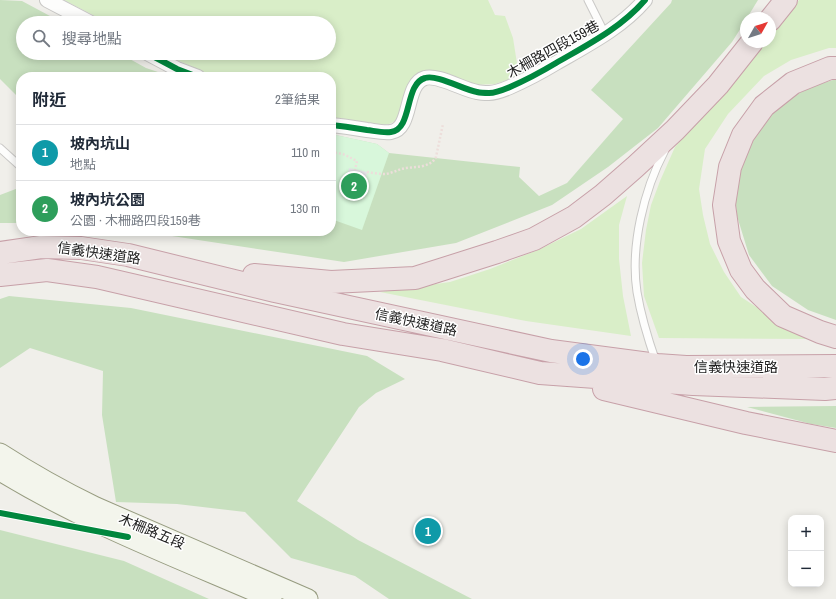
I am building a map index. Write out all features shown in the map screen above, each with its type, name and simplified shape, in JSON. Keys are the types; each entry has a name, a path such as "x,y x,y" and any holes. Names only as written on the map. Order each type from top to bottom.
{"highway":[{"path":"776,12 786,0"},
{"path":"181,268 331,282 415,278 534,239 574,217 603,195 635,167 675,130 718,86 747,48"},
{"path":"836,68 830,68 793,84 764,106 743,135 730,167 724,205 729,240 741,270 755,289 783,316 820,332 836,337"},
{"name":"信義快速道路","path":"0,253 41,247 81,248 128,255 276,291 552,351 657,365 686,367 836,366"},
{"name":"信義快速道路","path":"0,275 47,270 97,277 343,334 442,350 540,373 693,384 825,389 836,388"},
{"path":"540,373 746,423 836,441"}],"main road":[{"name":"木柵路五段","path":"0,453 65,492 96,507 308,599"},
{"name":"木柵路五段","path":"0,471 90,520 272,599"}],"street":[{"path":"47,0 78,16"},
{"name":"木柵路四段159巷","path":"336,126 382,132 392,132 396,130 401,126 406,117 413,89 417,83 425,78 434,78 478,92 491,93 500,91 539,73 605,34 623,21 645,0"},
{"path":"157,60 175,72"}],"lane":[{"path":"588,0 605,34"},
{"path":"657,365 643,318 637,291 635,262 638,233 651,182 675,130"},
{"path":"0,148 16,162"}],"path":[{"path":"367,172 388,174 401,169 431,163 436,157 443,124"},
{"path":"336,153 343,154 357,161 355,170"}],"green space":[{"path":"0,0 22,1 50,16 16,16 16,60 132,60 146,68 158,72 16,72 16,95 0,79"},
{"path":"64,0 488,0 495,15 505,16 513,38 519,76 495,84 473,85 433,71 421,72 409,82 398,120 385,125 336,118 336,72 204,72 177,60 336,60 336,16 95,16"},
{"path":"672,0 758,0 751,12 740,12 740,29 732,42 658,128 608,167 552,205 456,243 344,262 172,236 336,236 336,135 377,144 389,153 520,167 519,177 539,196 567,183 623,119 591,90 671,3"},
{"path":"799,0 836,0 836,48 829,48 791,60 764,76 728,114 705,149 699,189 710,244 724,272 741,297 776,320 810,339 659,338 644,296 642,263 651,205 660,181 675,147 708,108 761,48 776,48 776,29"},
{"path":"836,79 836,320 808,310 772,286 749,255 737,216 734,185 753,134 777,106 808,88"},
{"path":"336,135 377,144 389,153 362,230 336,221"},
{"path":"16,189 16,223 0,223 0,195"},
{"path":"627,196 619,225 619,259 623,296 631,336 526,321 380,292 450,282 490,269 540,249 581,229"},
{"path":"9,296 131,308 367,356 405,379 376,393 359,407 297,501 358,540 472,599 389,599 355,576 291,558 245,512 177,504 116,502 102,415 103,371 30,348 0,368 0,299"},
{"path":"836,406 836,428 811,424 747,407"},
{"path":"0,530 124,561 209,599 0,599"}],"shaded area":[{"path":"349,168 367,172 365,183 359,182 357,198 353,199 349,196 353,179 347,178"}],"cycle path":[{"path":"336,125 382,132 391,132 398,129 403,123 414,89 418,82 425,78 436,78 480,93 492,93 505,89 522,82 580,50 625,19 645,0"},
{"path":"160,60 185,72"},
{"path":"0,513 128,537"}],"place":[{"name":"坡內坑公園","path":"354,186"},
{"name":"坡內坑山","path":"428,531"}]}
